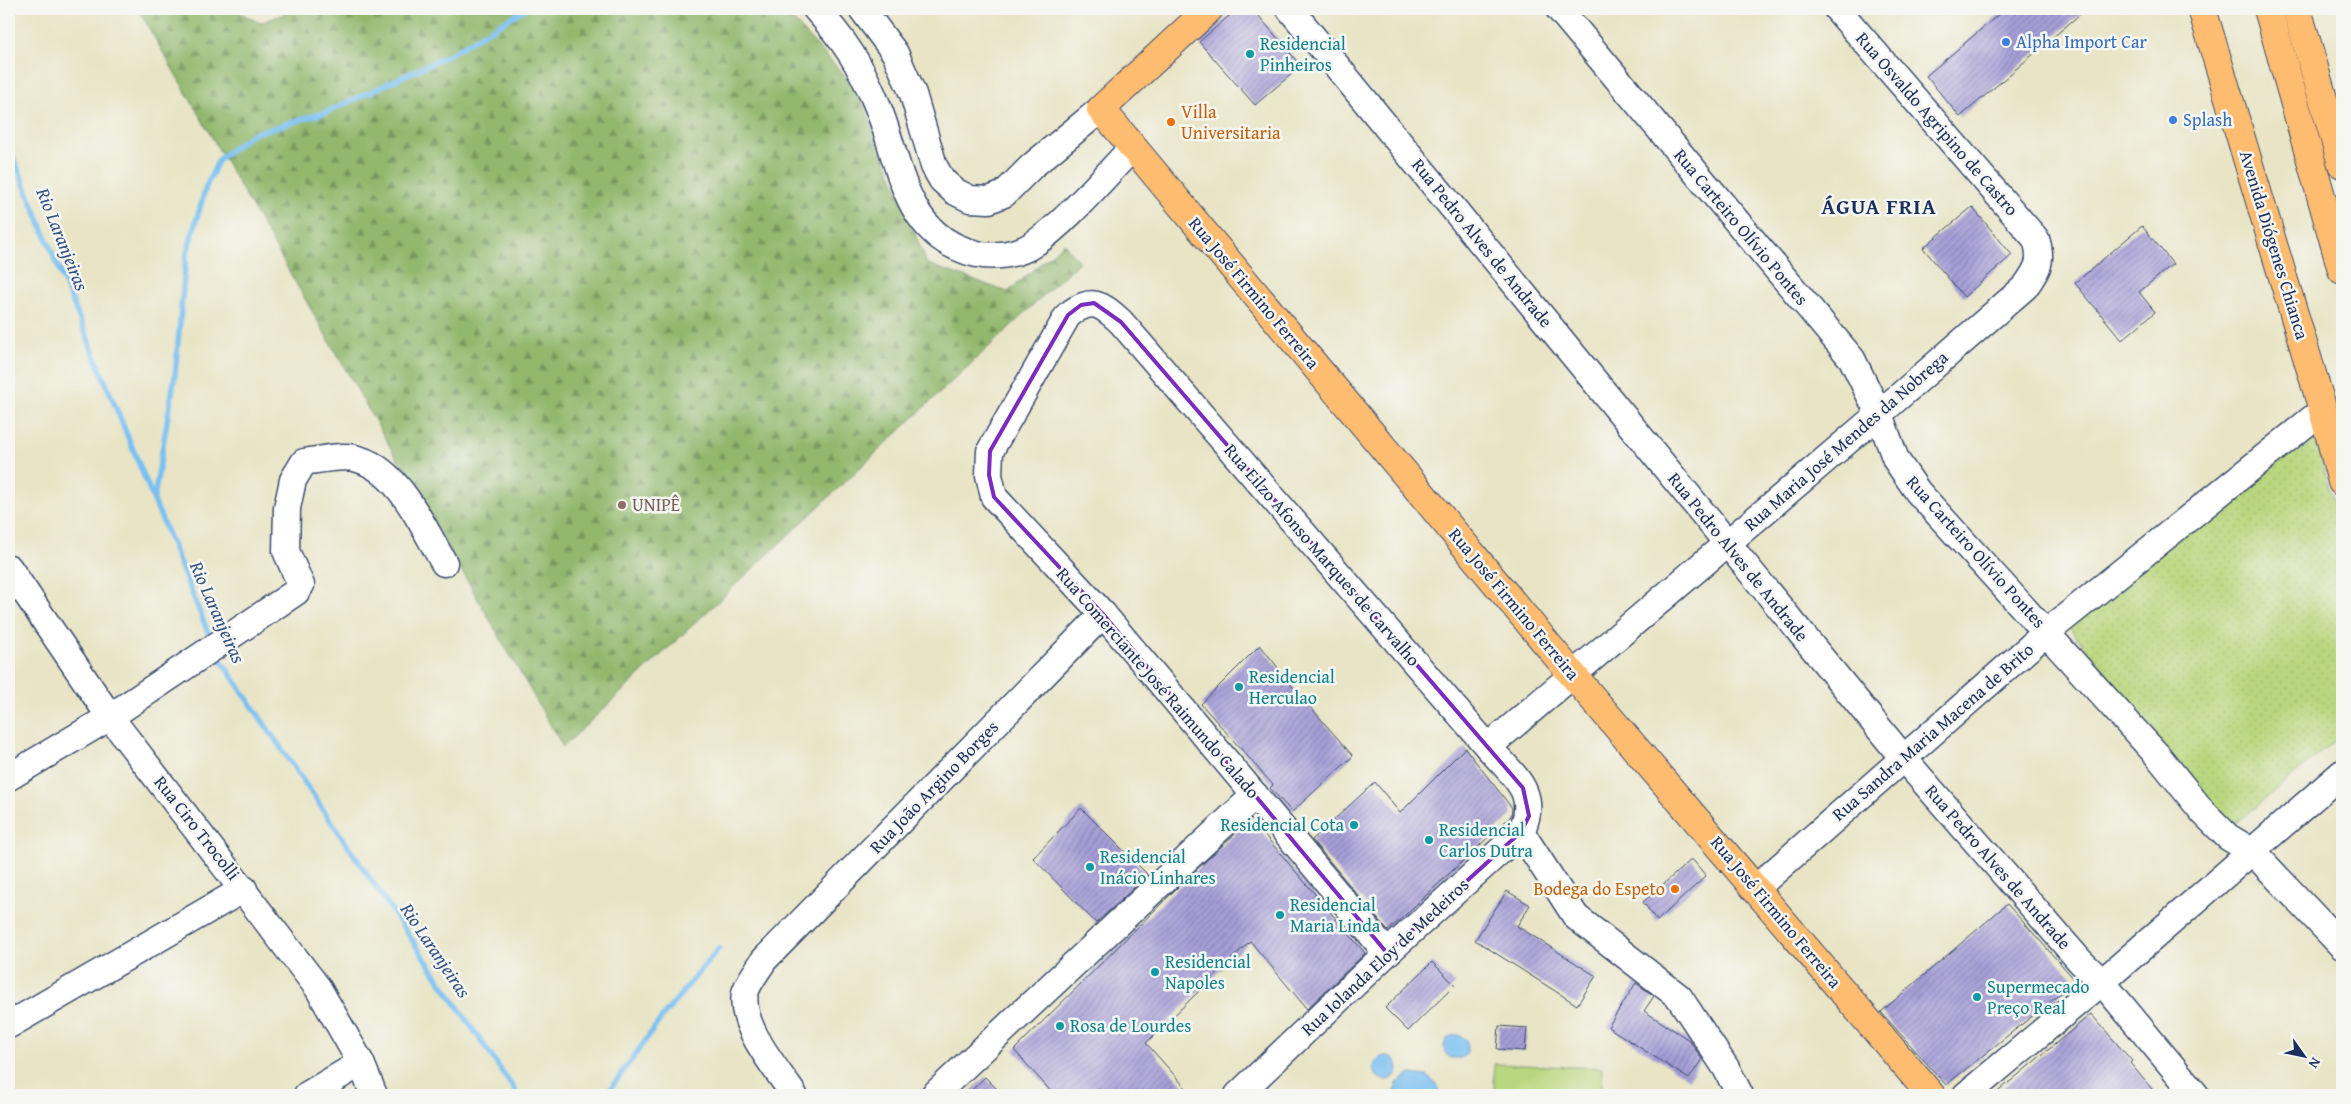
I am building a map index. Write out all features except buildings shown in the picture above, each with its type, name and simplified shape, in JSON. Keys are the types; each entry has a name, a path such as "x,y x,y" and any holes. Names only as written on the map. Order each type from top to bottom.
{"main road":[{"path":"1101,109 1209,9"},
{"name":"Avenida Diógenes Chianca","path":"2202,9 2323,410 2342,482"},
{"path":"2268,9 2342,270"},
{"path":"2297,9 2342,164"},
{"name":"Rua José Firmino Ferreira","path":"1101,109 1572,674 1756,888 1930,1095"}],"street":[{"path":"816,9 856,58 876,102 894,158 912,204 928,228 944,242 961,251 984,256 1012,253 1030,247 1047,235 1132,148"},
{"path":"862,9 896,53 912,94 934,166 942,180 954,191 970,199 989,200 1004,194 1032,166 1101,109"},
{"name":"Rua Pedro Alves de Andrade","path":"1290,9 1678,482 1726,544 1904,759 2080,961 2102,982 2196,1095"},
{"name":"Rua Carteiro Olívio Pontes","path":"1559,9 1852,359 1879,414 1896,460 1918,492 2158,756 2204,812 2228,837 2253,852 2342,946"},
{"name":"Rua Osvaldo Agripino de Castro","path":"1837,9 2036,239"},
{"name":"Rua Maria José Mendes da Nobrega","path":"1488,747 2025,287 2037,270 2040,252 2036,239"},
{"name":"Rua Eilzo Afonso Marques de Carvalho","path":"990,451 1068,315 1081,306 1094,303 1106,308 1121,322 1523,788 1528,802 1528,816 1521,832"},
{"name":"Rua Sandra Maria Macena de Brito","path":"1756,888 2047,632 2323,410"},
{"name":"Rua Comerciante José Raimundo Calado","path":"990,451 989,474 994,497 1103,614 1387,953"},
{"path":"9,777 110,717 296,592 301,585 286,550 287,508 292,480 304,462 352,457 377,466 406,497 444,563"},
{"name":"Rua Ciro Trocolli","path":"9,568 110,717 244,889 318,988 361,1063 374,1095"},
{"name":"Rua João Argino Borges","path":"794,1095 756,1038 746,1013 745,993 764,960 1103,614"},
{"path":"1966,1095 2102,982 2342,773"},
{"path":"934,1095 1255,795"},
{"path":"1521,832 1576,917 1679,997 1726,1068 1740,1095"},
{"name":"Rua Iolanda Eloy de Medeiros","path":"1238,1095 1387,953 1521,832"},
{"path":"9,1025 244,889"},
{"path":"308,1095 361,1063"}],"highlighted area":[{"path":"1094,303 1121,322 1523,788 1529,816 1521,832 1387,953 1103,614 994,497 989,475 990,451 1068,315 1081,305"}],"green space":[{"name":"UNIPÊ","path":"138,9 233,9 260,23 297,9 783,9 858,90 927,264 1008,292 1064,243 1079,262 563,747"},
{"path":"2312,432 2342,531 2342,735 2228,830 2069,627"},
{"path":"1494,1064 1602,1068 1602,1095 1494,1095"}],"water":[{"path":"1456,1035 1461,1036 1467,1042 1467,1052 1461,1058 1456,1059 1451,1058 1445,1052 1444,1047 1445,1042 1451,1036"},
{"path":"1386,1056 1391,1057 1397,1063 1397,1073 1391,1079 1386,1080 1381,1079 1375,1073 1374,1068 1375,1063 1381,1057"},
{"path":"1411,1074 1428,1076 1439,1088 1441,1095 1393,1095 1397,1083"}],"waterway":[{"path":"154,498 175,375 186,256 206,187 219,159 252,134 327,112 445,57 525,9"},
{"name":"Rio Laranjeiras","path":"9,147 212,642"},
{"name":"Rio Laranjeiras","path":"216,653 518,1095"},
{"path":"606,1095 663,1016 719,948"}],"place":[{"name":"Alpha Import Car","path":"2006,42"},
{"name":"Residencial Pinheiros","path":"1250,54"},
{"name":"Splash","path":"2173,120"},
{"name":"Villa Universitaria","path":"1171,122"},
{"name":"UNIPÊ","path":"622,505"},
{"name":"Residencial Herculao","path":"1239,687"},
{"name":"Residencial Cota","path":"1354,825"},
{"name":"Residencial Carlos Dutra","path":"1429,840"},
{"name":"Residencial Inácio Linhares","path":"1090,867"},
{"name":"Bodega do Espeto","path":"1675,889"},
{"name":"Residencial Maria Linda","path":"1280,915"},
{"name":"Residencial Napoles","path":"1155,972"},
{"name":"Supermecado Preço Real","path":"1977,997"},
{"name":"Rosa de Lourdes","path":"1060,1026"}],"district":[{"name":"ÁGUA FRIA","path":"1879,206"}]}
